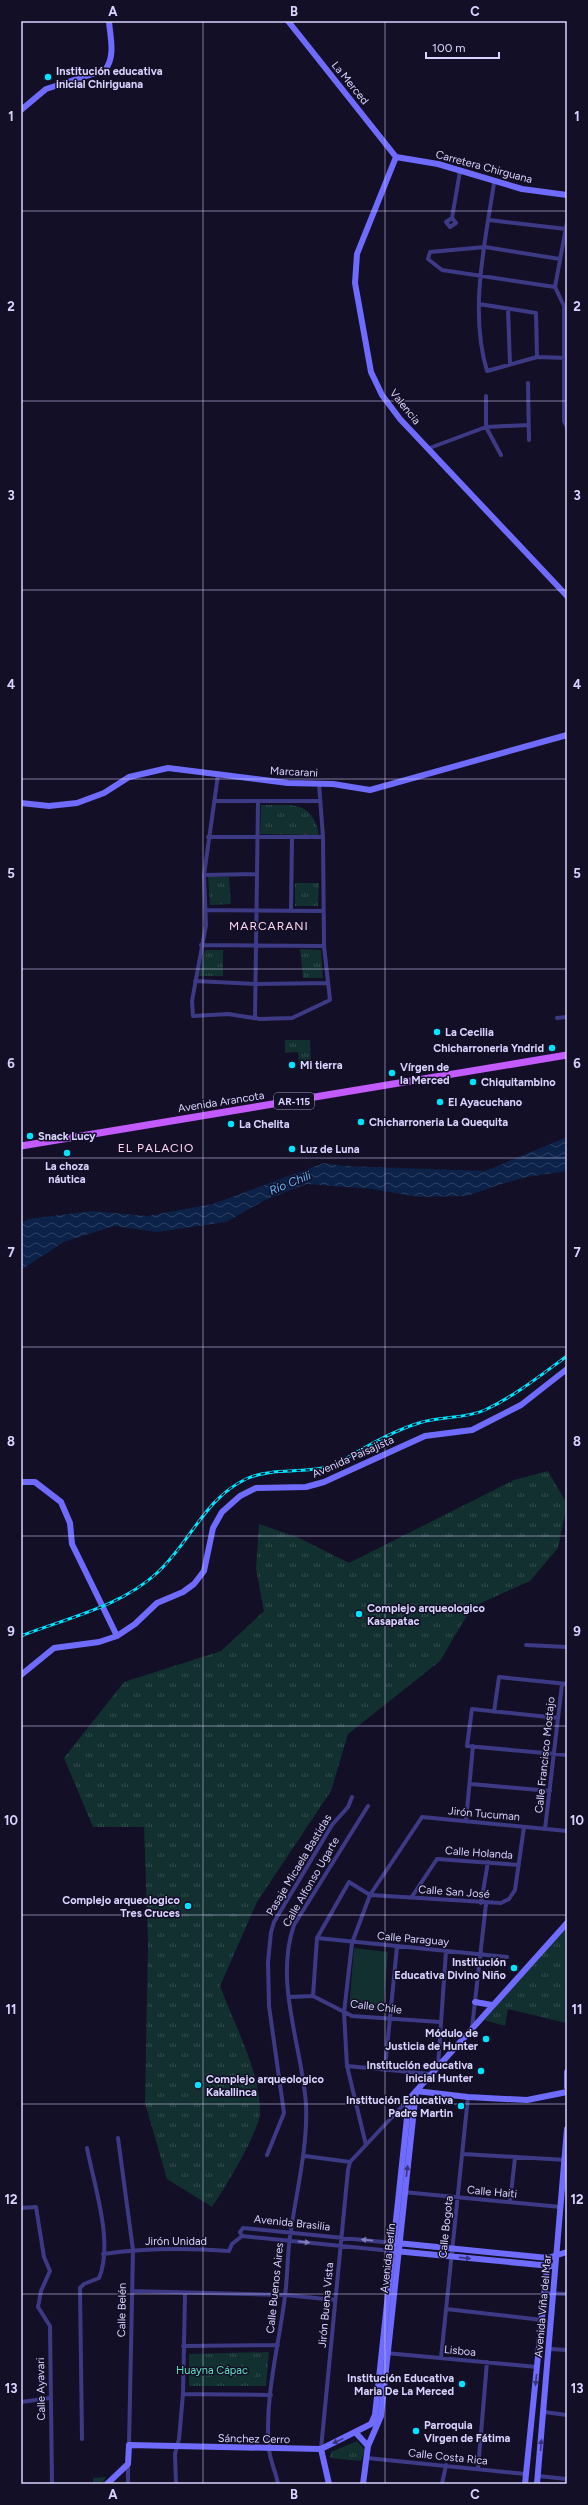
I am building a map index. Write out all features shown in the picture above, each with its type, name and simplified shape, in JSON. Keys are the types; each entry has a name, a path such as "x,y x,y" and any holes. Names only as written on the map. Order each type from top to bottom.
{"main road":[{"name":"Avenida Arancota","path":"21,1146 567,1054"}],"street":[{"path":"21,110 46,89 105,70 110,61 111,52 109,21"},
{"name":"La Merced","path":"288,21 396,157"},
{"name":"Carretera Chirguana","path":"396,157 438,164 494,182 522,189 567,195"},
{"name":"Valencia","path":"396,157 357,254 355,283 371,372 382,395 427,449 567,596"},
{"path":"452,218 460,171"},
{"path":"494,182 479,304 481,351 487,371 537,357 565,358"},
{"path":"489,220 566,229"},
{"path":"567,222 565,241 555,287 565,306 564,421 567,427"},
{"path":"555,287 442,270 428,259 430,252 485,248 560,259"},
{"path":"479,304 536,314 537,357"},
{"path":"508,309 510,364"},
{"path":"528,383 529,440"},
{"path":"486,396 486,427 501,455"},
{"path":"427,449 486,427 528,426"},
{"name":"Marcarani","path":"21,803 49,806 77,803 104,793 129,777 168,768 218,775 333,784 370,790 567,735"},
{"path":"218,775 208,837 204,875 207,910 192,1001 193,1016 228,1014 255,1018 292,1018 330,1000 324,946 323,837 319,784"},
{"path":"214,801 320,801"},
{"path":"255,1018 256,837 258,802"},
{"path":"208,837 323,837"},
{"path":"291,910 292,837"},
{"path":"204,875 256,874"},
{"path":"207,910 323,911"},
{"path":"201,945 324,946"},
{"path":"195,981 256,984 328,983"},
{"path":"557,1018 567,1017"},
{"name":"Avenida Paisajista","path":"21,1675 54,1648 99,1642 117,1636 157,1603 184,1592 194,1584 204,1572 213,1528 222,1512 240,1496 256,1488 306,1487 324,1482 425,1436 472,1430 521,1405 567,1369"},
{"path":"21,1482 35,1482 61,1502 70,1523 72,1544 117,1636"},
{"path":"526,1645 567,1647"},
{"path":"494,1712 499,1677 567,1684"},
{"name":"Calle Francisco Mostajo","path":"545,1829 562,1684"},
{"path":"558,1718 472,1709 467,1746 567,1755"},
{"path":"466,1821 471,1784 473,1746"},
{"path":"471,1784 550,1791"},
{"name":"Pasaje Micaela Bastidas","path":"267,2155 284,2113 269,2006 268,1962 271,1932 274,1922 332,1825 348,1807 352,1797"},
{"name":"Calle Alfonso Ugarte","path":"306,2105 289,1997 291,1934 294,1925 368,1806"},
{"name":"Jirón Tucuman","path":"370,1895 422,1817 567,1831"},
{"name":"Calle San José","path":"317,1938 349,1882 370,1895 483,1904 501,1903 510,1899 515,1890 524,1827"},
{"name":"Calle Holanda","path":"411,1898 437,1859 488,1862 519,1866"},
{"path":"472,2028 481,1954 483,1904 488,1862"},
{"path":"366,2145 347,2066 344,2013 352,1943 370,1895"},
{"path":"305,2156 350,2162 416,2091 567,1922"},
{"path":"289,1997 313,1996 317,1938"},
{"name":"Calle Paraguay","path":"317,1938 352,1943 507,1957"},
{"path":"385,2068 397,1947"},
{"path":"438,2066 446,1951"},
{"name":"Calle Chile","path":"313,1996 344,2013 390,2019 440,2022"},
{"path":"476,2002 492,2006"},
{"path":"347,2066 385,2068 431,2074"},
{"path":"567,2072 567,2087"},
{"path":"416,2091 468,2098 527,2100 567,2092"},
{"name":"Avenida Berlín","path":"368,2446 374,2425 381,2416 385,2353 395,2251 416,2091"},
{"name":"Avenida Berlín","path":"402,2192 409,2098"},
{"name":"Calle Bogota","path":"441,2358 468,2098"},
{"name":"Calle Buenos Aires","path":"278,2484 269,2450 271,2395 286,2295 290,2233 302,2156 306,2105"},
{"name":"Avenida Viña del Mar","path":"537,2484 555,2294 556,2265 566,2160 567,2129"},
{"name":"Calle Belén","path":"118,2138 133,2250 128,2484"},
{"path":"82,2439 80,2288 84,2284 99,2278 103,2254 103,2228 87,2148"},
{"path":"463,2154 566,2160"},
{"path":"510,2202 516,2158"},
{"name":"Jirón Buena Vista","path":"321,2450 340,2246 350,2162"},
{"name":"Calle Haiti","path":"402,2192 561,2207"},
{"name":"Calle Ayavari","path":"21,2208 36,2206 44,2257 50,2271 40,2297 38,2307 50,2326 52,2484"},
{"name":"Avenida Brasilia","path":"556,2265 547,2266 242,2236 243,2228 548,2258 567,2252"},
{"name":"Jirón Unidad","path":"103,2254 133,2250 196,2249 230,2251 232,2244 242,2236"},
{"name":"Avenida Viña del Mar","path":"525,2484 548,2258"},
{"path":"132,2291 185,2294 286,2295 335,2300"},
{"path":"544,2293 567,2294"},
{"path":"176,2484 175,2454 183,2394 185,2294"},
{"path":"446,2309 542,2320"},
{"path":"183,2346 278,2345"},
{"path":"550,2349 567,2350"},
{"name":"Lisboa","path":"385,2353 537,2367"},
{"path":"478,2469 487,2362"},
{"path":"183,2394 271,2395"},
{"path":"21,2402 50,2398"},
{"path":"544,2412 567,2415"},
{"name":"Sánchez Cerro","path":"129,2445 269,2450 321,2450 374,2425"},
{"path":"356,2433 368,2446 363,2484"},
{"path":"321,2450 329,2484"},
{"name":"Calle Costa Rica","path":"367,2458 526,2474"},
{"path":"107,2484 128,2464"},
{"path":"442,2484 446,2465"},
{"path":"538,2476 567,2478"}],"green space":[{"path":"261,805 298,806 311,815 316,823 319,835 260,834"},
{"path":"208,877 229,877 231,904 210,905"},
{"path":"295,883 319,883 318,906 295,906"},
{"path":"300,949 321,950 323,978 303,978"},
{"path":"205,950 223,950 223,976 199,976"},
{"path":"285,1040 310,1040 311,1065 299,1065 298,1052 285,1053"},
{"path":"548,1471 567,1504 558,1548 530,1581 472,1607 440,1661 348,1734 331,1791 257,1902 220,1986 246,2049 256,2082 260,2113 248,2147 212,2207 167,2179 145,2103 148,1944 144,1827 93,1827 64,1758 124,1682 221,1651 264,1611 256,1569 259,1524 297,1537 349,1563 514,1480"},
{"path":"567,1926 566,2023 508,2009 505,2026 484,2020"},
{"path":"354,1948 388,1952 383,2011 349,2007"},
{"name":"Huayna Cápac","path":"269,2352 266,2386 189,2386 189,2354"},
{"path":"200,2355 214,2364 203,2380 190,2371"},
{"path":"249,2355 262,2363 251,2382 238,2374"},
{"path":"357,2441 365,2450 361,2461 330,2458 331,2452"},
{"path":"106,2477 102,2484 93,2484 93,2478"}],"water":[{"name":"Río Chili","path":"567,1137 567,1171 527,1177 467,1196 419,1197 372,1189 307,1184 265,1200 226,1222 157,1232 114,1226 64,1242 21,1270 21,1224 28,1219 92,1211 147,1216 213,1204 324,1163 344,1166 485,1171"}],"railway":[{"path":"21,1636 110,1603 127,1595 142,1585 169,1561 198,1522 219,1498 231,1488 246,1479 266,1473 310,1470 332,1466 397,1431 427,1421 469,1415 485,1410 517,1392 567,1356"}],"place":[{"name":"Institución educativa inicial Chiriguana","path":"48,77"},
{"name":"La Cecilia","path":"437,1032"},
{"name":"Chicharroneria Yndrid","path":"552,1048"},
{"name":"Mi tierra","path":"292,1065"},
{"name":"Vírgen de la Merced","path":"392,1073"},
{"name":"Chiquitambino","path":"473,1082"},
{"name":"El Ayacuchano","path":"440,1102"},
{"name":"Chicharroneria La Quequita","path":"361,1122"},
{"name":"La Chelita","path":"231,1124"},
{"name":"Snack Lucy","path":"30,1136"},
{"name":"Luz de Luna","path":"292,1149"},
{"name":"La choza náutica","path":"67,1153"},
{"name":"Complejo arqueologico Kasapatac","path":"359,1614"},
{"name":"Complejo arqueologico Tres Cruces","path":"188,1906"},
{"name":"Institución Educativa Divino Niño","path":"514,1968"},
{"name":"Módulo de Justicia de Hunter","path":"486,2039"},
{"name":"Institución educativa inicial Hunter","path":"481,2071"},
{"name":"Complejo arqueologico Kakallinca","path":"198,2085"},
{"name":"Institución Educativa Padre Martin","path":"461,2106"},
{"name":"Institución Educativa Maria De La Merced","path":"462,2384"},
{"name":"Parroquia Virgen de Fátima","path":"416,2431"}],"district":[{"name":"MARCARANI","path":"269,926"},
{"name":"EL PALACIO","path":"156,1148"}]}
